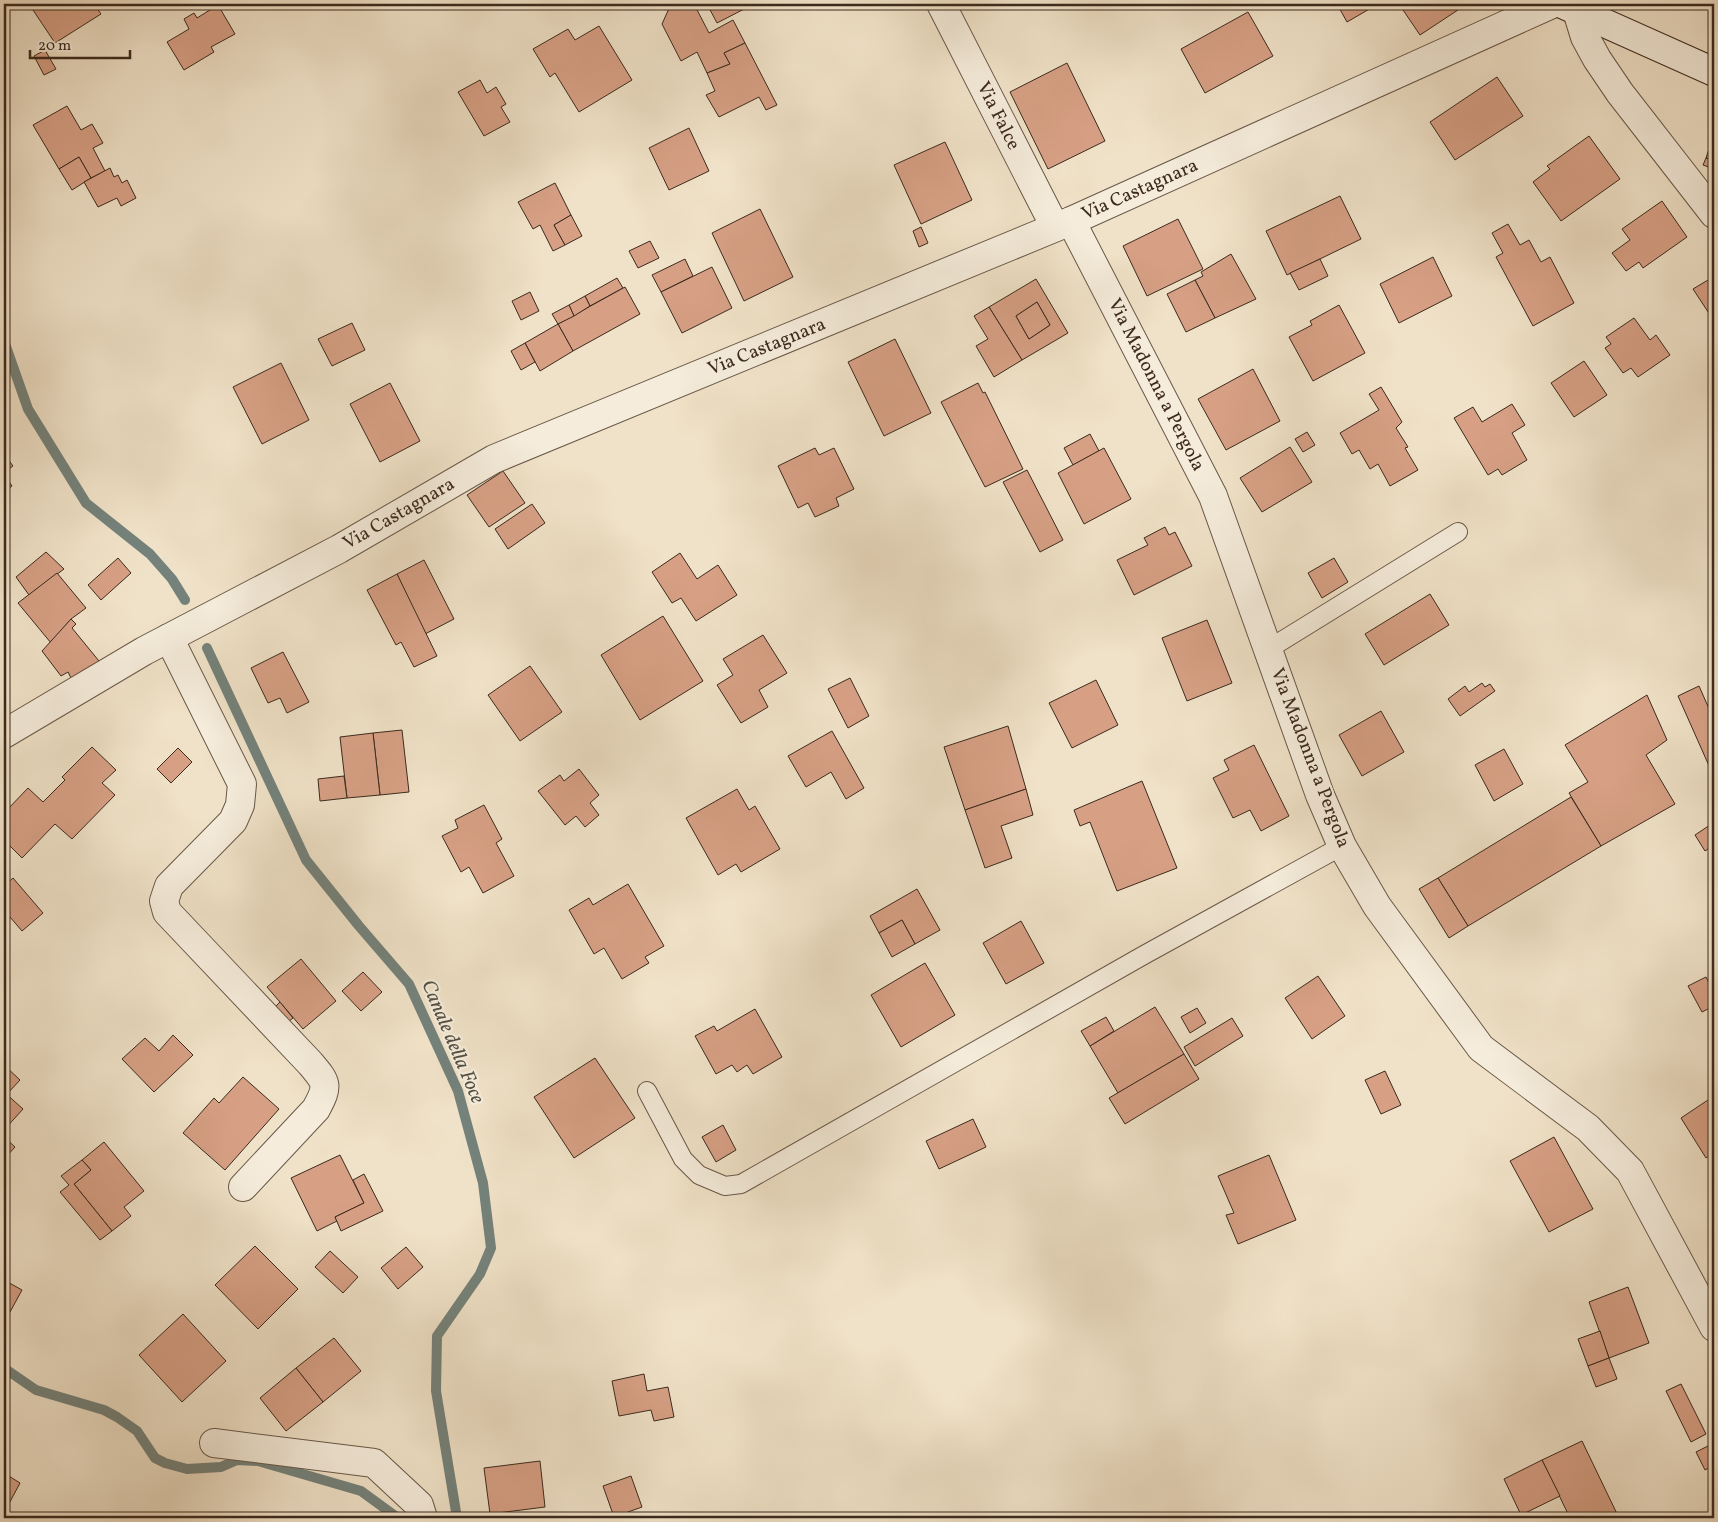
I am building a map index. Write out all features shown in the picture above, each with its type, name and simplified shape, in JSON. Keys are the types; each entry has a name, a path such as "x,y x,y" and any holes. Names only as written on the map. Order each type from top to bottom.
{"street":[{"name":"Via Falce","path":"941,4 1063,224"},
{"name":"Via Castagnara","path":"4,734 170,638 339,549 494,460 1063,224 1563,6"},
{"path":"1563,6 1714,72"},
{"path":"1563,6 1620,93 1714,214"},
{"name":"Via Madonna a Pergola","path":"1063,224 1213,496 1320,795 1342,846 1377,906 1481,1048 1588,1128 1630,1171 1714,1327"},
{"path":"170,638 242,784 240,805 233,821 169,886 164,901 167,912 324,1079 324,1094 316,1109 243,1187"},
{"path":"214,1443 374,1463 419,1505 423,1518"}],"lane":[{"path":"1267,650 1458,532"},
{"path":"647,1090 683,1159 699,1175 725,1186 741,1184 1144,955 1342,846"}],"building":[{"path":"29,4 94,4 101,14 55,43"},
{"path":"671,4 694,4 709,33 733,20 745,43 724,53 730,64 707,73 697,52 681,61 662,24"},
{"path":"707,4 749,4 750,6 717,23"},
{"path":"1337,4 1378,4 1347,22"},
{"path":"1399,4 1467,4 1420,35"},
{"path":"218,5 235,34 211,47 214,52 184,70 167,42 189,29 184,19 194,13 197,18"},
{"path":"1248,12 1273,56 1205,93 1181,49"},
{"path":"599,26 632,80 579,112 555,73 550,77 533,49 568,29 575,40"},
{"path":"745,43 777,105 766,110 759,97 719,117 706,95 715,91 707,73 730,64 724,53"},
{"path":"45,50 56,69 44,75 34,56"},
{"path":"1067,63 1105,141 1048,169 1010,92"},
{"path":"1497,77 1523,116 1455,160 1430,122"},
{"path":"480,80 487,93 496,87 506,104 501,107 510,122 484,136 458,92"},
{"path":"67,106 81,130 92,124 103,143 93,148 105,171 91,178 79,157 59,169 33,125"},
{"path":"689,128 709,171 669,190 649,148"},
{"path":"1714,134 1714,161 1706,158"},
{"path":"1589,136 1620,179 1561,221 1533,182 1550,169 1547,166"},
{"path":"945,142 972,200 921,224 894,165"},
{"path":"79,157 91,178 72,190 59,169"},
{"path":"1706,158 1714,161 1714,169 1703,165"},
{"path":"110,168 114,177 118,175 122,183 127,180 136,198 121,206 117,198 98,207 84,182"},
{"path":"555,183 571,215 554,225 565,245 553,251 540,225 533,229 518,202"},
{"path":"1340,196 1361,239 1287,275 1266,231"},
{"path":"1662,201 1687,237 1643,268 1639,262 1626,271 1612,253 1630,240 1622,229"},
{"path":"760,209 793,277 744,301 712,233"},
{"path":"571,215 582,236 565,245 554,225"},
{"path":"1178,219 1203,269 1147,296 1123,246"},
{"path":"1508,224 1520,245 1529,240 1541,262 1550,257 1574,303 1533,326 1496,257 1503,253 1492,233"},
{"path":"921,227 928,243 919,247 913,231"},
{"path":"650,241 659,258 638,268 629,251"},
{"path":"1231,254 1256,299 1215,318 1195,280 1203,276 1201,272"},
{"path":"1433,257 1452,296 1399,323 1380,284"},
{"path":"685,259 693,276 661,292 652,275"},
{"path":"1320,259 1328,276 1299,290 1290,273"},
{"path":"712,267 732,308 682,333 661,292"},
{"path":"1713,277 1714,279 1714,321 1693,289"},
{"path":"617,278 623,288 590,306 585,296"},
{"path":"1036,279 1068,333 1022,360 989,307","holes":["1037,302 1050,325 1029,339 1016,316"]},
{"path":"1195,280 1215,318 1186,332 1167,294"},
{"path":"625,287 640,314 573,351 558,324"},
{"path":"530,292 539,311 521,320 512,301"},
{"path":"585,296 590,306 574,316 569,305"},
{"path":"1037,302 1050,325 1029,339 1016,316"},
{"path":"569,305 574,316 558,324 552,314"},
{"path":"1339,305 1365,353 1313,381 1289,337 1312,325 1310,321"},
{"path":"989,307 1022,360 994,377 976,346 988,339 974,316"},
{"path":"1634,318 1650,340 1656,335 1670,355 1638,377 1631,368 1623,373 1605,348 1611,344 1606,337"},
{"path":"352,323 365,350 332,366 318,339"},
{"path":"558,324 573,351 540,371 525,343"},
{"path":"895,339 931,413 884,436 848,362"},
{"path":"525,343 535,362 521,370 511,351"},
{"path":"1584,361 1607,395 1574,417 1551,383"},
{"path":"281,363 309,420 262,444 233,387"},
{"path":"1253,369 1280,421 1226,450 1198,399"},
{"path":"390,383 420,441 380,462 350,404"},
{"path":"978,383 983,393 985,392 1023,469 985,487 941,402"},
{"path":"1381,387 1402,422 1396,428 1408,447 1405,448 1418,470 1390,486 1378,464 1370,469 1359,450 1352,454 1340,433 1379,410 1369,394"},
{"path":"1512,404 1525,425 1512,433 1527,460 1502,475 1498,469 1488,475 1454,418 1473,407 1482,422"},
{"path":"1307,432 1315,445 1303,452 1295,439"},
{"path":"1090,434 1099,451 1073,465 1064,448"},
{"path":"1290,447 1312,482 1262,512 1240,478"},
{"path":"815,448 819,455 834,448 854,489 836,498 839,506 815,517 808,503 798,508 778,466"},
{"path":"1104,448 1131,499 1084,524 1058,473"},
{"path":"4,454 13,466 4,472"},
{"path":"1027,470 1063,540 1040,552 1003,482"},
{"path":"503,471 525,503 489,527 467,495"},
{"path":"4,474 12,486 4,492"},
{"path":"532,504 545,523 508,549 495,529"},
{"path":"1165,527 1169,535 1175,532 1192,566 1134,595 1117,560 1148,545 1144,538"},
{"path":"46,552 64,569 29,595 16,577"},
{"path":"680,553 697,579 718,565 737,595 696,621 681,598 672,603 652,572"},
{"path":"118,558 131,573 101,600 88,585"},
{"path":"1334,558 1348,582 1322,598 1308,573"},
{"path":"424,560 454,619 425,634 397,574"},
{"path":"57,573 86,608 71,619 51,643 18,603"},
{"path":"397,574 437,656 414,667 401,642 396,645 367,590"},
{"path":"1430,594 1449,625 1384,665 1365,634"},
{"path":"663,616 703,681 640,720 601,655"},
{"path":"71,619 76,624 72,628 99,661 71,678 68,672 61,676 42,651"},
{"path":"1207,620 1232,683 1187,701 1162,638"},
{"path":"763,635 787,673 759,690 768,707 741,723 717,685 733,675 723,659"},
{"path":"283,652 309,702 287,713 280,698 268,703 251,668"},
{"path":"530,666 562,712 520,741 488,695"},
{"path":"850,678 869,716 848,728 828,689"},
{"path":"1096,680 1118,725 1072,748 1049,703"},
{"path":"1482,683 1485,687 1490,684 1495,691 1460,716 1448,699 1465,686 1469,692"},
{"path":"1699,686 1714,720 1714,777 1678,696"},
{"path":"1647,695 1667,740 1646,755 1675,804 1601,846 1569,793 1588,782 1565,745"},
{"path":"1381,711 1404,752 1362,776 1339,735"},
{"path":"1008,726 1026,789 965,810 944,747"},
{"path":"402,730 409,792 380,795 373,733"},
{"path":"832,731 864,788 846,799 831,772 806,787 788,756"},
{"path":"373,733 380,795 347,798 340,737"},
{"path":"1254,745 1289,816 1261,831 1250,810 1233,818 1213,778 1229,770 1224,760"},
{"path":"92,747 116,770 102,783 115,795 72,839 55,824 22,858 7,843 4,846 4,809 6,811 28,788 43,802 65,780 62,777"},
{"path":"178,748 192,762 171,783 157,769"},
{"path":"1504,749 1523,784 1494,801 1475,765"},
{"path":"579,769 599,795 590,803 599,815 585,827 576,816 565,825 538,791 560,775 564,781"},
{"path":"344,776 347,798 320,801 318,779"},
{"path":"1142,781 1177,868 1117,891 1090,822 1080,826 1074,810"},
{"path":"737,789 749,810 755,806 780,849 741,872 736,864 718,875 686,818"},
{"path":"1026,789 1033,815 1001,826 1012,858 985,868 965,810"},
{"path":"1571,797 1601,846 1468,926 1438,878"},
{"path":"484,805 502,839 496,843 514,876 483,893 469,867 461,872 442,836 458,828 455,820"},
{"path":"1710,825 1714,832 1714,845 1705,851 1695,835"},
{"path":"13,878 43,913 22,931 4,910 4,886"},
{"path":"1438,878 1468,926 1449,938 1419,889"},
{"path":"628,884 664,946 645,957 649,963 622,979 604,948 594,954 569,910 589,898 593,905"},
{"path":"917,889 940,930 915,944 902,920 879,933 870,916"},
{"path":"902,920 915,944 892,957 879,933"},
{"path":"1021,921 1044,963 1006,984 983,943"},
{"path":"301,959 336,1001 303,1029 267,987"},
{"path":"925,963 955,1015 901,1047 871,995"},
{"path":"363,972 382,992 361,1011 342,991"},
{"path":"1318,976 1345,1016 1312,1039 1285,998"},
{"path":"1706,977 1714,993 1714,1006 1702,1012 1688,986"},
{"path":"280,1002 293,1018 288,1022 275,1007"},
{"path":"1155,1007 1184,1054 1118,1093 1090,1046"},
{"path":"1197,1008 1206,1023 1190,1033 1181,1017"},
{"path":"755,1009 782,1057 753,1074 747,1065 737,1072 732,1065 716,1074 695,1036 714,1026 717,1031"},
{"path":"1106,1017 1114,1031 1090,1046 1081,1031"},
{"path":"1232,1018 1243,1036 1195,1066 1184,1047"},
{"path":"173,1035 193,1055 154,1092 122,1059 145,1038 159,1051"},
{"path":"1184,1054 1199,1079 1125,1124 1109,1098"},
{"path":"595,1058 635,1118 574,1158 534,1097"},
{"path":"4,1065 20,1080 7,1094 4,1092"},
{"path":"1385,1071 1401,1105 1381,1114 1365,1080"},
{"path":"243,1077 279,1109 225,1170 183,1133 214,1098 219,1103"},
{"path":"4,1092 23,1109 4,1130"},
{"path":"1714,1096 1714,1152 1706,1158 1681,1118"},
{"path":"973,1119 986,1147 939,1169 926,1141"},
{"path":"723,1125 736,1150 716,1162 702,1137"},
{"path":"4,1137 15,1147 4,1159"},
{"path":"1554,1137 1593,1209 1549,1232 1510,1161"},
{"path":"104,1142 144,1191 124,1207 131,1216 112,1231 74,1184 91,1170 82,1160"},
{"path":"340,1155 364,1203 335,1217 337,1221 317,1231 291,1178"},
{"path":"1269,1155 1296,1220 1238,1244 1226,1215 1234,1213 1218,1176"},
{"path":"82,1160 91,1170 74,1184 112,1231 100,1240 60,1192 69,1185 61,1176"},
{"path":"364,1174 383,1211 341,1231 335,1217 364,1203 353,1180"},
{"path":"255,1246 298,1289 258,1329 215,1285"},
{"path":"406,1247 423,1267 398,1289 381,1268"},
{"path":"330,1251 358,1277 343,1293 315,1267"},
{"path":"4,1280 22,1290 4,1323"},
{"path":"1628,1287 1649,1343 1609,1358 1589,1302"},
{"path":"183,1314 226,1361 182,1402 139,1355"},
{"path":"1600,1331 1609,1358 1588,1366 1578,1339"},
{"path":"334,1338 361,1371 323,1402 296,1368"},
{"path":"1609,1358 1617,1379 1596,1387 1588,1366"},
{"path":"296,1368 323,1402 286,1431 260,1398"},
{"path":"644,1374 647,1391 668,1387 674,1417 654,1421 651,1410 619,1416 612,1381"},
{"path":"1681,1384 1706,1434 1691,1442 1666,1391"},
{"path":"1582,1441 1619,1518 1570,1518 1542,1460"},
{"path":"1714,1443 1714,1465 1705,1470 1696,1452"},
{"path":"1542,1460 1560,1496 1521,1515 1504,1479"},
{"path":"540,1461 545,1507 490,1514 484,1468"},
{"path":"4,1473 20,1483 4,1513"},
{"path":"631,1476 642,1507 614,1517 603,1486"}],"waterway":[{"name":"Canale della Foce","path":"4,341 28,409 86,503 150,554 172,579 185,600"},
{"name":"Canale della Foce","path":"207,648 306,860 409,984 458,1091 483,1183 491,1248 480,1274 437,1336 436,1391 457,1518"},
{"path":"4,1368 36,1390 104,1410 117,1417 137,1431 155,1458 165,1463 187,1469 221,1467 237,1460 258,1461 361,1491 398,1518"}]}
